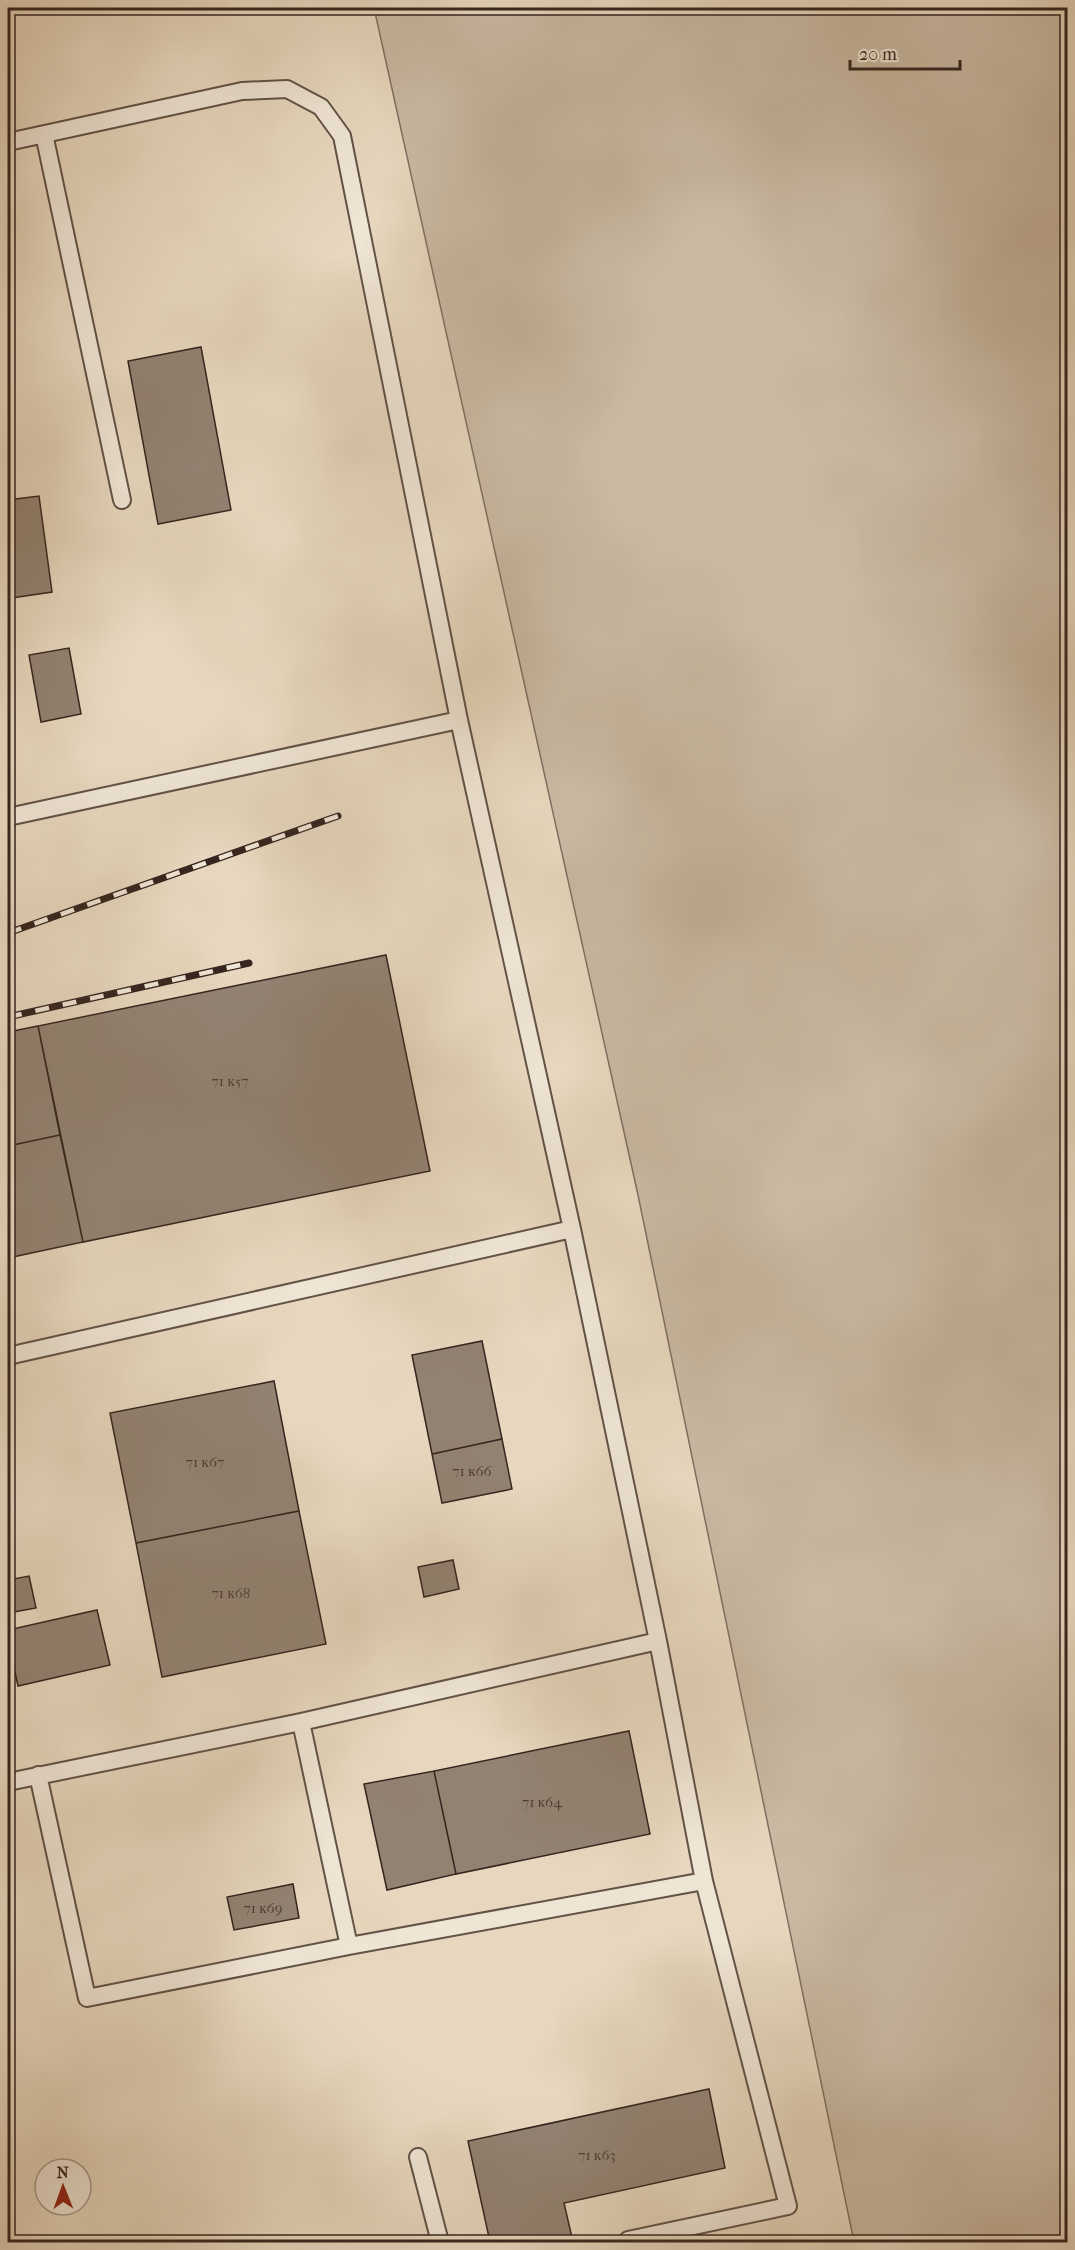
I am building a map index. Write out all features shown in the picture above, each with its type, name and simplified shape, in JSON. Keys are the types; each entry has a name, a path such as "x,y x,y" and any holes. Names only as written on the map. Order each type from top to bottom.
{"lane":[{"path":"8,142 242,90 287,89 321,107 342,136 459,720 572,1230 658,1641 704,1881 788,2206 628,2240 628,2242"},
{"path":"44,134 122,500"},
{"path":"8,817 459,720"},
{"path":"8,1356 572,1230"},
{"path":"8,1782 301,1722 658,1641"},
{"path":"301,1722 349,1946"},
{"path":"38,1775 87,1998 349,1946 704,1881"},
{"path":"418,2157 440,2242"}],"shaded area":[{"path":"374,8 1067,8 1067,2242 854,2242 638,1195"}],"building":[{"path":"201,347 231,510 158,524 128,361"},
{"path":"39,496 52,592 12,598 8,563 8,500"},
{"path":"69,648 81,714 41,722 29,655"},
{"path":"386,955 430,1171 83,1242 38,1026"},
{"path":"38,1026 60,1135 8,1146 8,1032"},
{"path":"60,1135 83,1242 8,1258 8,1146"},
{"path":"482,1341 502,1439 432,1454 412,1355"},
{"path":"274,1381 299,1511 136,1543 110,1413"},
{"path":"502,1439 512,1489 442,1503 432,1454"},
{"path":"299,1511 326,1644 162,1677 136,1543"},
{"path":"453,1560 459,1589 424,1597 418,1567"},
{"path":"29,1576 36,1608 8,1613 8,1580"},
{"path":"97,1610 110,1665 18,1686 8,1630"},
{"path":"629,1731 650,1834 456,1874 434,1771"},
{"path":"434,1771 456,1874 387,1890 364,1784"},
{"path":"293,1884 299,1918 234,1930 227,1897"},
{"path":"709,2089 725,2168 564,2203 573,2242 490,2242 468,2141"}],"railway":[{"path":"8,933 338,816"},
{"path":"8,1017 249,963"}]}
